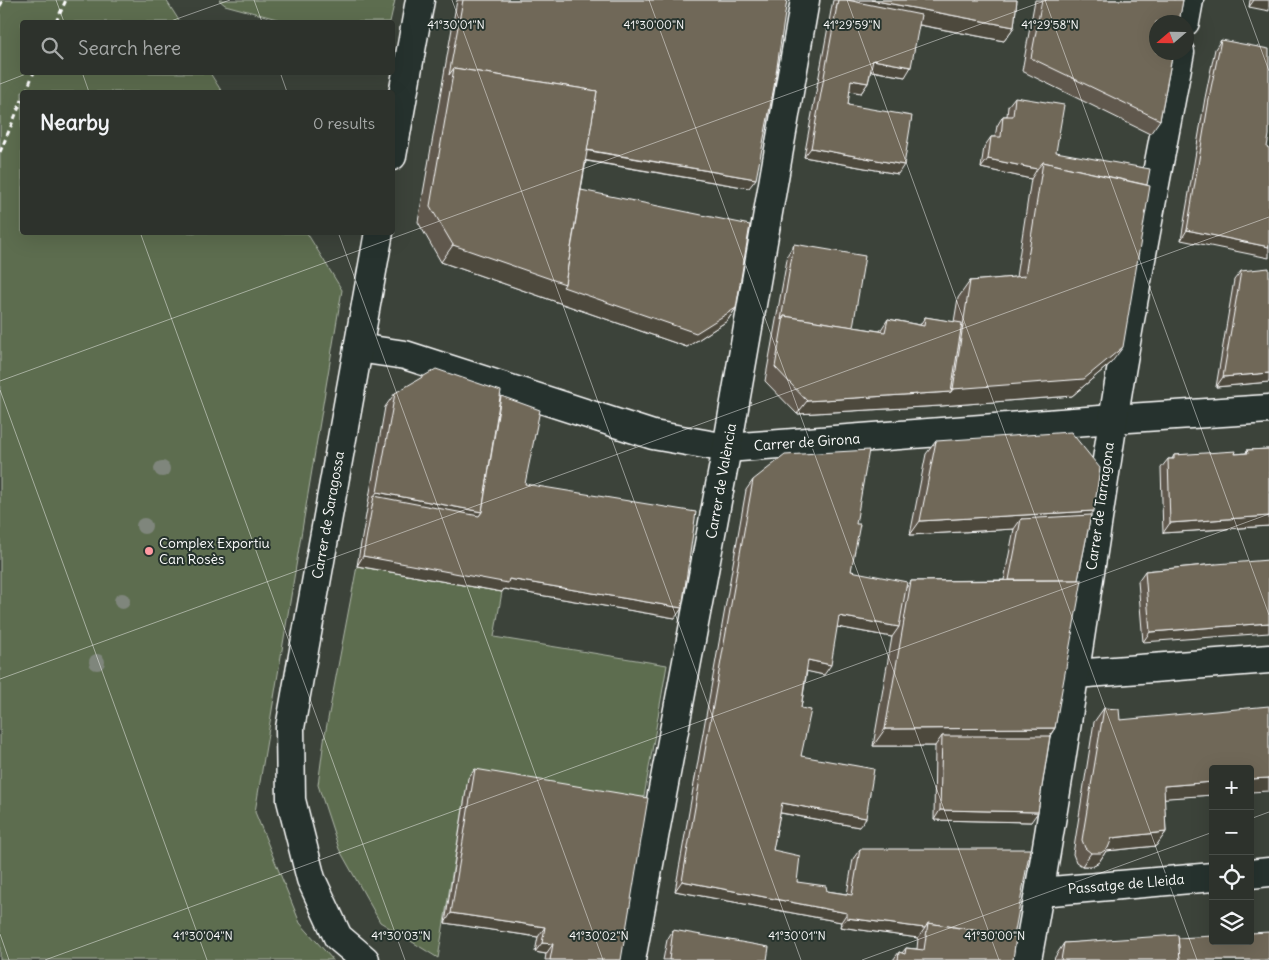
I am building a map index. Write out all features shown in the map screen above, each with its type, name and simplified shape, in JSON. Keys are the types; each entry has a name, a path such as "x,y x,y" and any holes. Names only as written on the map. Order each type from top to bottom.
{"street":[{"path":"395,139 420,0"},
{"name":"Carrer de València","path":"631,960 727,448 805,0"},
{"path":"1186,15 1189,0"},
{"name":"Carrer de Tarragona","path":"1027,960 1040,892 1075,674 1113,419 1179,60"},
{"name":"Carrer de Saragossa","path":"364,960 338,937 311,878 291,800 290,728 378,235"},
{"name":"Carrer de Girona","path":"358,348 406,355 653,435 727,448 1269,409"},
{"path":"1075,674 1269,659"},
{"path":"1254,874 1269,872"},
{"name":"Passatge de Lleida","path":"1040,892 1209,877"}],"path":[{"path":"0,6 3,0"},
{"path":"57,20 66,0"},
{"path":"27,90 33,75"},
{"path":"0,152 20,105"}],"green space":[{"name":"Complex Exportiu Can Rosès","path":"0,0 166,0 179,20 20,20 20,75 211,75 221,90 20,90 20,235 308,235 342,290 255,812 300,923 333,960 0,960"},
{"path":"219,0 395,0 390,20 281,20 225,5"},
{"path":"357,566 502,592 494,637 667,665 642,808 468,779 438,958 380,922 339,849 318,785 324,740"}],"building":[{"path":"463,0 787,0 774,87 756,179 587,150 597,91 454,68 449,75"},
{"path":"838,0 847,0 921,15 911,67 873,60 868,83 851,80 848,105 912,116 904,165 811,148"},
{"path":"871,0 1017,0 1014,27"},
{"path":"1042,0 1183,0 1180,15 1149,15 1149,60 1171,60 1160,120 1031,58"},
{"path":"1221,40 1269,49 1269,135 1267,147 1269,148 1269,247 1187,230"},
{"path":"454,68 597,91 565,284 453,245 430,206"},
{"path":"1015,97 1064,105 1056,152 1150,169 1147,185 1043,162 1037,169 988,159 991,137 1001,137 1003,116 1013,116"},
{"path":"1043,162 1150,186 1123,347 1084,379 953,389 970,281 1025,276"},
{"path":"581,190 750,225 736,308 696,333 563,287"},
{"path":"794,244 865,256 853,327 784,316 781,320"},
{"path":"1269,268 1269,373 1223,377 1241,271"},
{"path":"784,316 885,332 888,319 924,326 925,317 962,323 951,392 807,401 775,367"},
{"path":"436,369 501,391 482,512 377,492 395,393"},
{"path":"501,396 540,410 525,484 696,512 682,608 509,579 508,583 363,556 374,496 479,516 482,512"},
{"path":"1071,432 1100,468 1094,511 920,521 936,441"},
{"path":"1269,449 1269,516 1170,523 1168,459 1174,459 1174,455 1236,451 1235,454 1248,453 1247,450"},
{"path":"869,450 856,524 860,524 851,571 907,582 899,627 839,616 831,665 808,660 801,708 811,710 801,756 874,769 866,818 782,803 773,850 800,856 797,882 826,886 827,891 852,895 860,849 1030,849 1014,936 928,923 925,928 847,918 847,913 682,881 753,480 785,455"},
{"path":"1091,515 1078,580 1009,580 1021,519"},
{"path":"1269,560 1269,623 1150,632 1145,571"},
{"path":"1082,580 1055,728 885,729 911,581"},
{"path":"1269,706 1269,778 1254,779 1254,765 1209,765 1209,782 1164,786 1166,832 1112,838 1108,848 1101,853 1091,853 1085,848 1082,840 1104,708 1119,709 1120,720"},
{"path":"942,736 1050,736 1038,812 940,810"},
{"path":"475,769 648,798 621,960 550,960 553,944 542,943 545,927 451,913"},
{"path":"928,923 1016,937 1013,960 898,960 899,952 905,954 906,948 924,950"},
{"path":"673,930 769,947 767,960 669,960"},
{"path":"1269,932 1269,960 1180,960 1178,938 1209,936 1209,945 1254,945 1254,933"},
{"path":"1178,935 1180,960 1061,960 1064,943"}],"place":[{"name":"Complex Exportiu Can Rosès","path":"149,551"}]}
